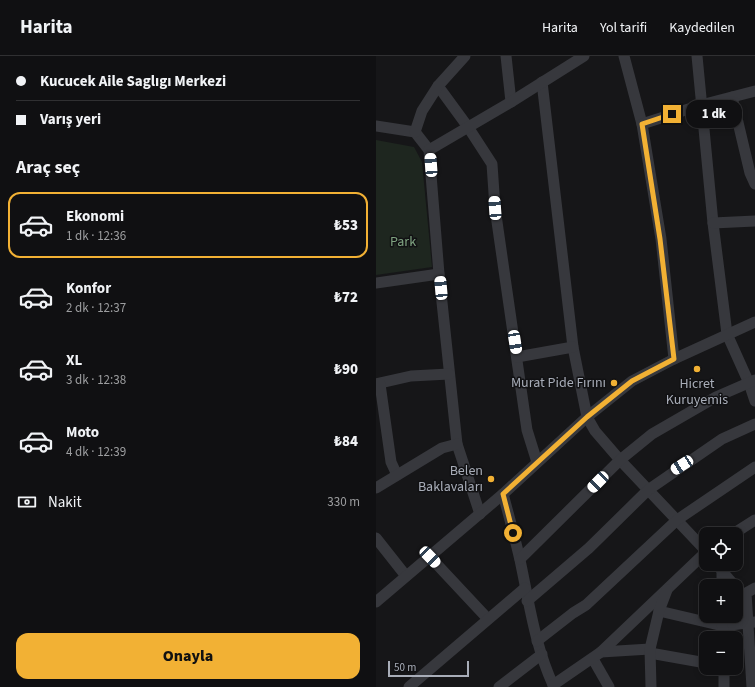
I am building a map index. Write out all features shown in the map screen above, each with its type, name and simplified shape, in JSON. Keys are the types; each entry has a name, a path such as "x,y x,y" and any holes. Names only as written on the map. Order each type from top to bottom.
{"street":[{"path":"415,132 422,111 438,86 465,56"},
{"path":"506,56 511,102"},
{"path":"562,56 564,68"},
{"path":"430,150 511,102 584,56"},
{"path":"624,56 642,124 660,239 674,359"},
{"path":"697,56 713,223 726,334 752,382 755,401"},
{"path":"542,82 573,347 587,417 595,431 620,460 699,544"},
{"path":"438,86 468,127 492,164 495,208 527,430 537,462"},
{"path":"642,124 701,105 755,91"},
{"path":"732,97 755,184"},
{"path":"376,126 415,132 430,150 439,274 457,444 480,514"},
{"path":"713,223 755,221"},
{"path":"376,283 439,274"},
{"path":"376,602 503,494 587,417 632,381 726,334 755,322"},
{"path":"517,357 573,347"},
{"path":"397,475 390,462 378,384 411,376 449,374"},
{"path":"520,559 620,460 652,434 716,397 752,382"},
{"path":"527,601 589,548 648,490 722,440 755,424"},
{"path":"376,488 442,448 457,444"},
{"path":"538,641 573,613 586,605 677,520 755,467"},
{"path":"503,494 520,559 527,601 553,686 597,655 699,558"},
{"path":"743,528 755,520"},
{"path":"376,540 406,576"},
{"path":"430,557 488,619"},
{"path":"722,571 729,579"},
{"path":"651,687 650,651 659,612 668,587"},
{"path":"409,687 525,588"},
{"path":"751,591 752,687"},
{"path":"659,612 699,618"},
{"path":"597,655 650,651 699,662"},
{"path":"499,687 542,654"},
{"path":"597,655 609,687"},
{"path":"724,675 724,687"}],"green space":[{"name":"Park","path":"376,140 414,147 422,162 432,267 376,275"}],"place":[{"name":"Hicret Kuruyemis","path":"697,369"},
{"name":"Murat Pide Fırını","path":"614,383"},
{"name":"Belen Baklavaları","path":"491,479"}],"route":[{"path":"513,533 503,494 587,417 632,381 674,359 660,239 642,124 672,114"}]}
